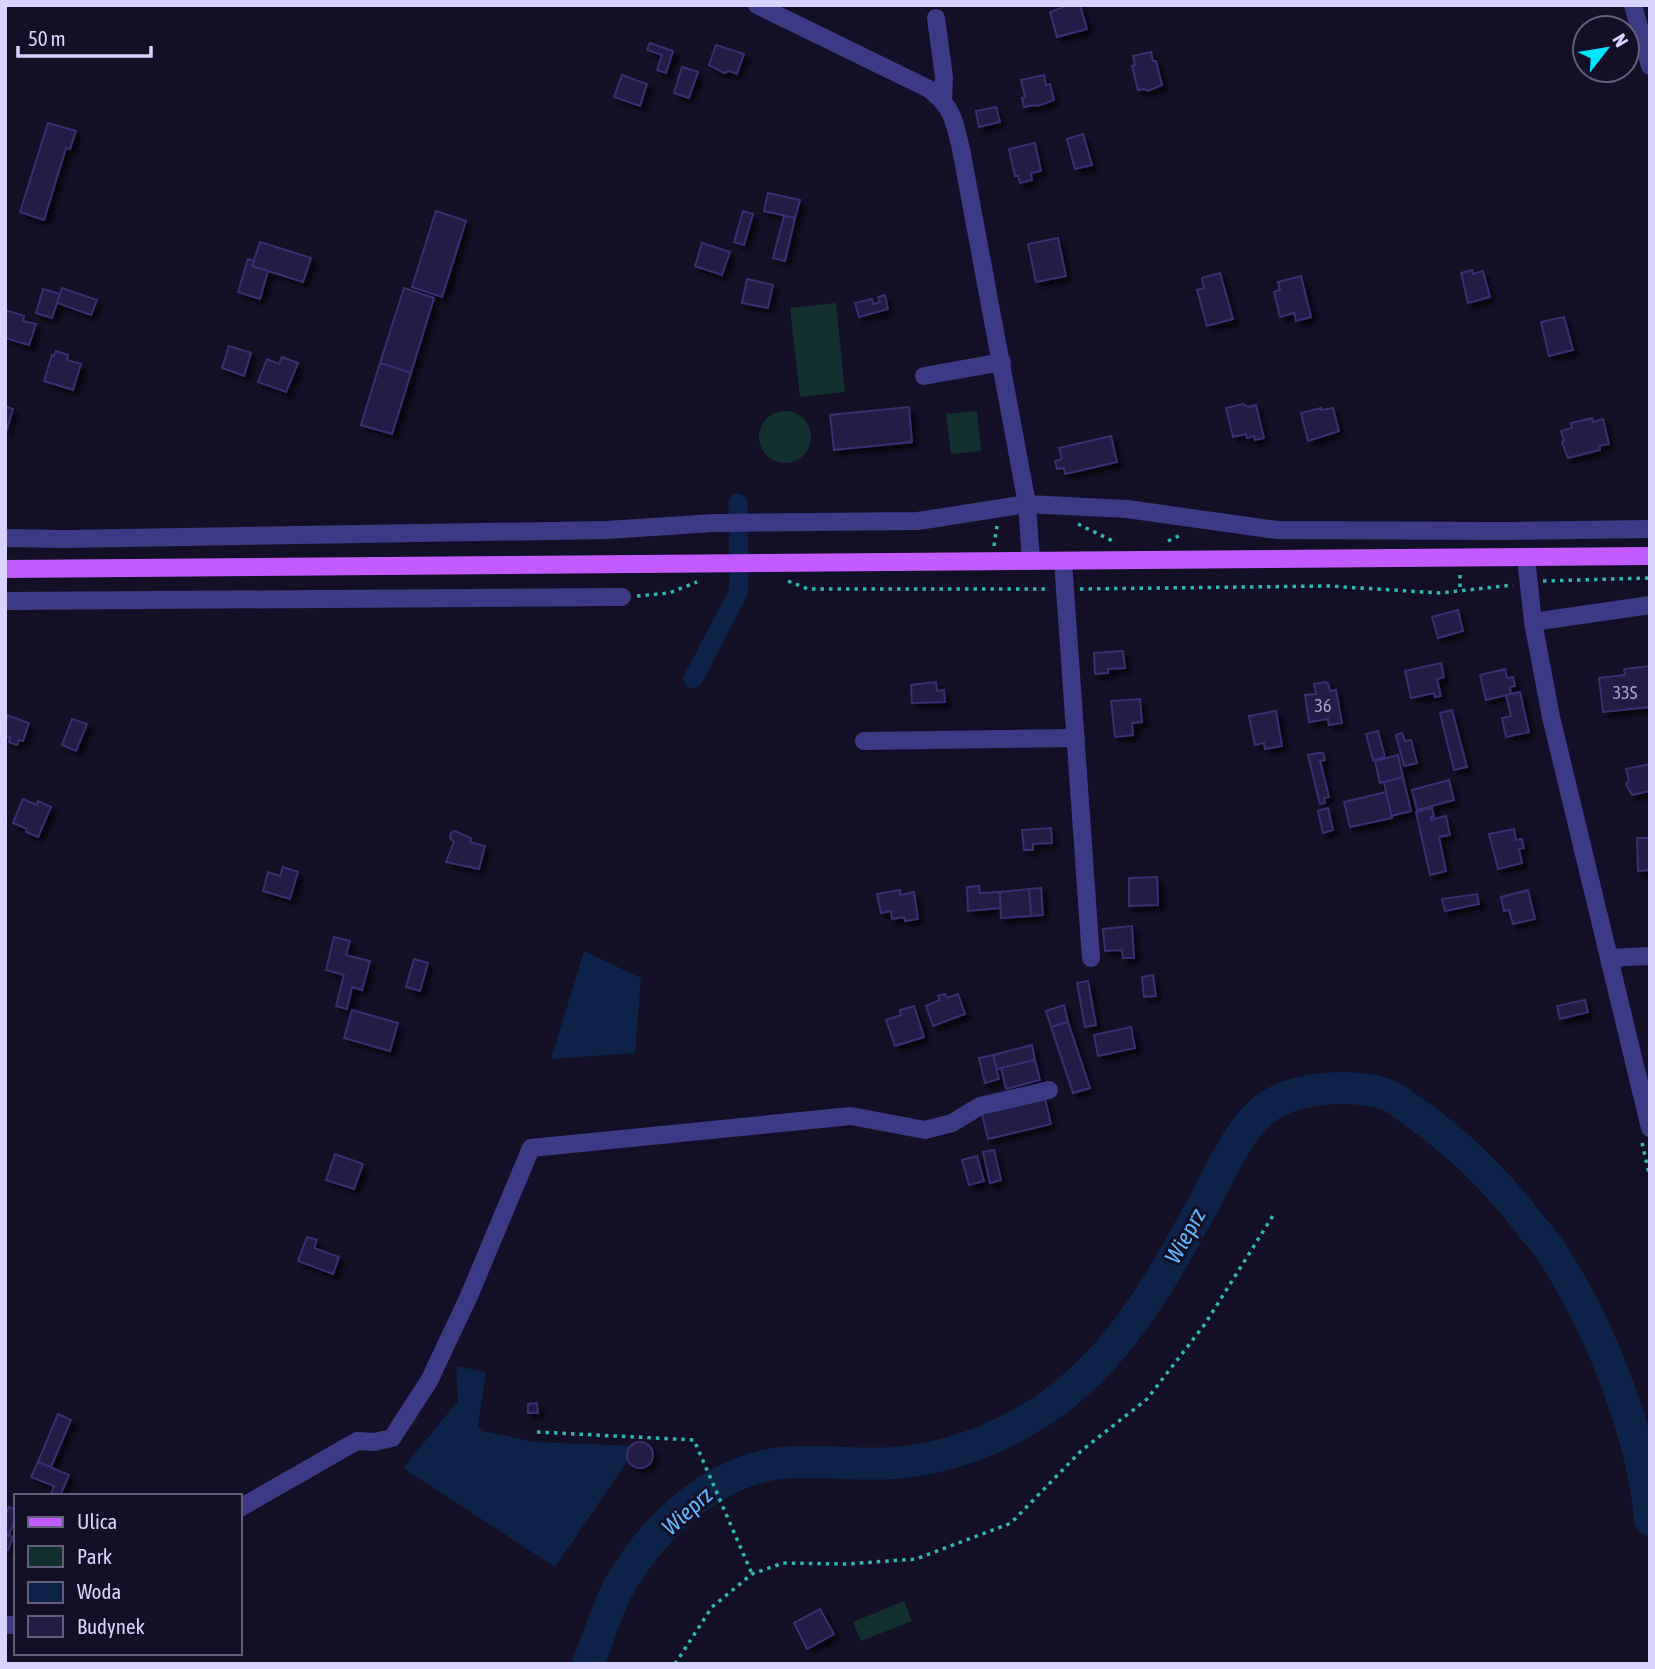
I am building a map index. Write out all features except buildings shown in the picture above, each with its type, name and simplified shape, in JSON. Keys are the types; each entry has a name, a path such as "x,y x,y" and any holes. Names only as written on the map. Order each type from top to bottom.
{"main road":[{"path":"5,569 1650,556"}],"street":[{"path":"757,5 929,89 943,100 952,113 1002,362 1027,504 1031,561"},
{"path":"1633,5 1650,66"},
{"path":"936,18 944,78 943,100"},
{"path":"924,376 1002,362"},
{"path":"5,538 92,539 607,530 714,523 918,521 1027,504 1127,509 1277,530 1650,529"},
{"path":"1526,558 1534,657 1551,717 1650,1128"},
{"path":"1063,561 1091,958"},
{"path":"5,601 622,597"},
{"path":"1533,622 1650,605"},
{"path":"864,740 1076,738"},
{"path":"1609,958 1650,956"},
{"path":"242,1507 357,1441 374,1442 392,1438 429,1381 469,1296 531,1148 851,1116 925,1130 952,1123 980,1107 1049,1090"}],"path":[{"path":"1054,505 1058,514 1113,542 1126,542"},
{"path":"993,553 996,510"},
{"path":"1165,542 1210,521"},
{"path":"782,578 808,589 1329,586 1440,593 1528,584 1540,587 1541,581 1650,578"},
{"path":"622,597 669,593 705,579"},
{"path":"675,1664 712,1607 752,1574 783,1563 847,1564 916,1559 1011,1523 1081,1451 1147,1399 1205,1324 1274,1214"},
{"path":"537,1432 694,1440 752,1574"}],"green space":[{"path":"836,303 845,392 800,397 790,308"},
{"path":"785,411 795,413 803,419 809,427 809,447 803,455 795,461 785,463 775,461 767,455 761,447 759,437 761,427 767,419 775,413"},
{"path":"977,411 981,451 951,454 946,414"},
{"path":"904,1601 912,1621 861,1641 853,1622"}],"water":[{"path":"584,951 641,978 635,1053 551,1059"},
{"path":"456,1366 486,1372 478,1425 482,1431 535,1442 638,1446 555,1567 403,1468 458,1401"}],"waterway":[{"path":"693,679 739,591 738,503"},
{"name":"Wieprz","path":"588,1664 611,1602 634,1562 667,1524 686,1507 727,1479 774,1464 894,1463 953,1452 1009,1430 1070,1390 1116,1343 1135,1318 1170,1263 1231,1151 1249,1125 1258,1114 1281,1099 1310,1091 1357,1089 1385,1094 1396,1099 1477,1164 1544,1242 1589,1318 1617,1384 1639,1453 1650,1520"}]}
